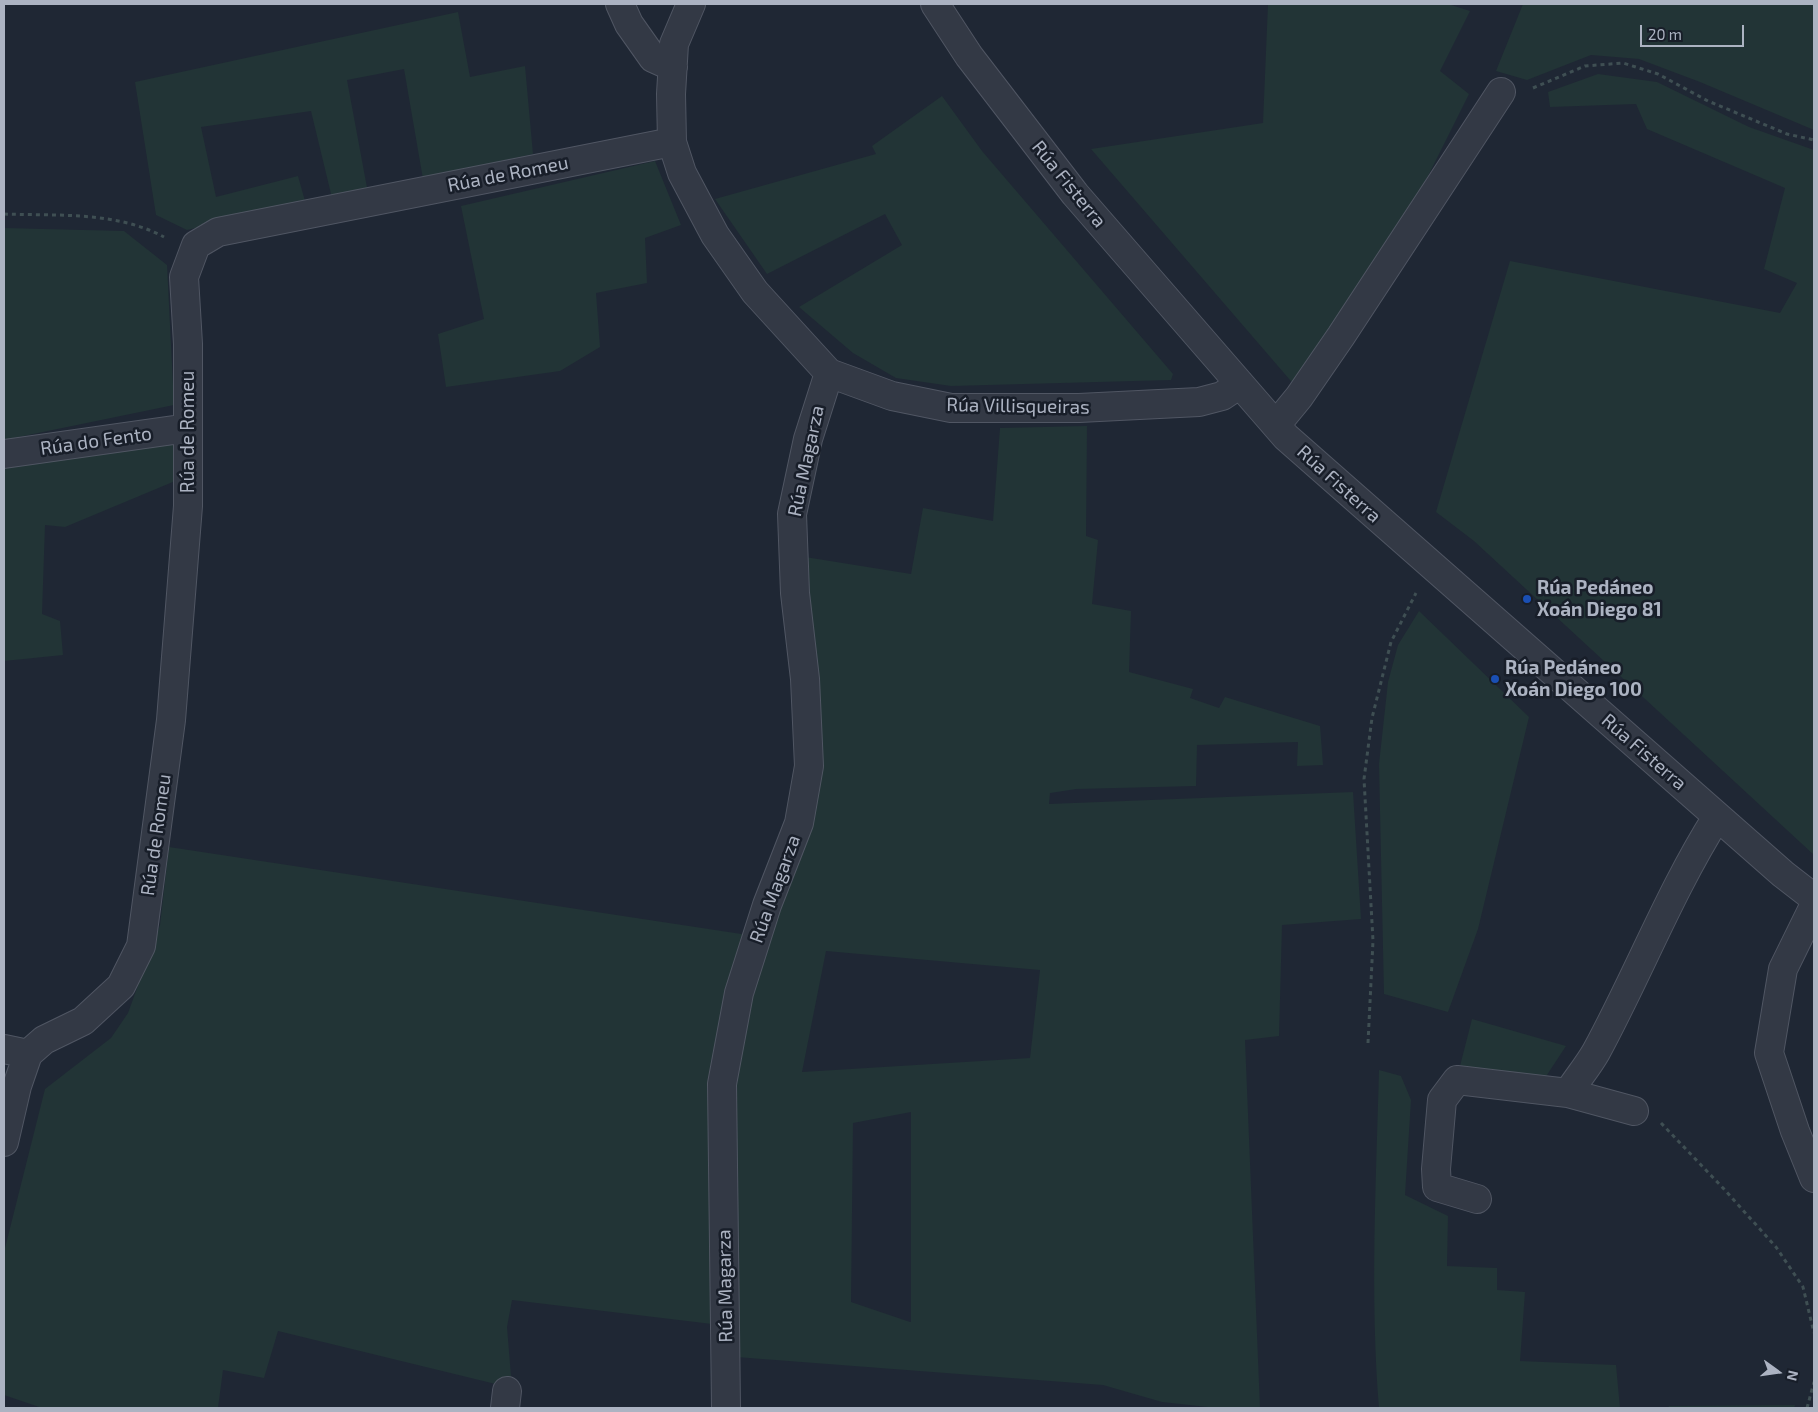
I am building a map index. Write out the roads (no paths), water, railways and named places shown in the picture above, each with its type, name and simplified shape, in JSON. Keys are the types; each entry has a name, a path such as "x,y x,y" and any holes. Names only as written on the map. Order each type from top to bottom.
{"street":[{"path":"620,4 630,24 652,58 673,67"},
{"name":"Rúa Villisqueiras","path":"691,4 674,44 671,94 672,142 682,173 715,235 755,292 829,373 892,396 951,408 1080,408 1199,402 1222,396 1240,384"},
{"name":"Rúa Fisterra","path":"935,4 969,56 1075,194 1286,437 1717,817 1814,898"},
{"path":"1276,424 1298,397 1341,336 1501,92"},
{"name":"Rúa de Romeu","path":"4,1142 17,1086 16,1051 83,1021 121,986 141,946 171,720 188,506 188,344 184,277 196,246 218,232 672,142"},
{"name":"Rúa Magarza","path":"726,1408 722,1084 739,993 767,905 799,823 809,766 805,679 795,593 792,514 808,439 829,373"},
{"name":"Rúa do Fento","path":"4,454 188,428"},
{"path":"1568,1093 1595,1053 1717,817"},
{"path":"1814,906 1784,969 1769,1053 1795,1131 1814,1178"},
{"path":"1477,1199 1437,1187 1436,1169 1442,1100 1457,1080 1568,1093 1634,1111"}],"place":[{"name":"Rúa Pedáneo Xoán Diego 81","path":"1527,599"},
{"name":"Rúa Pedáneo Xoán Diego 100","path":"1495,679"}]}
